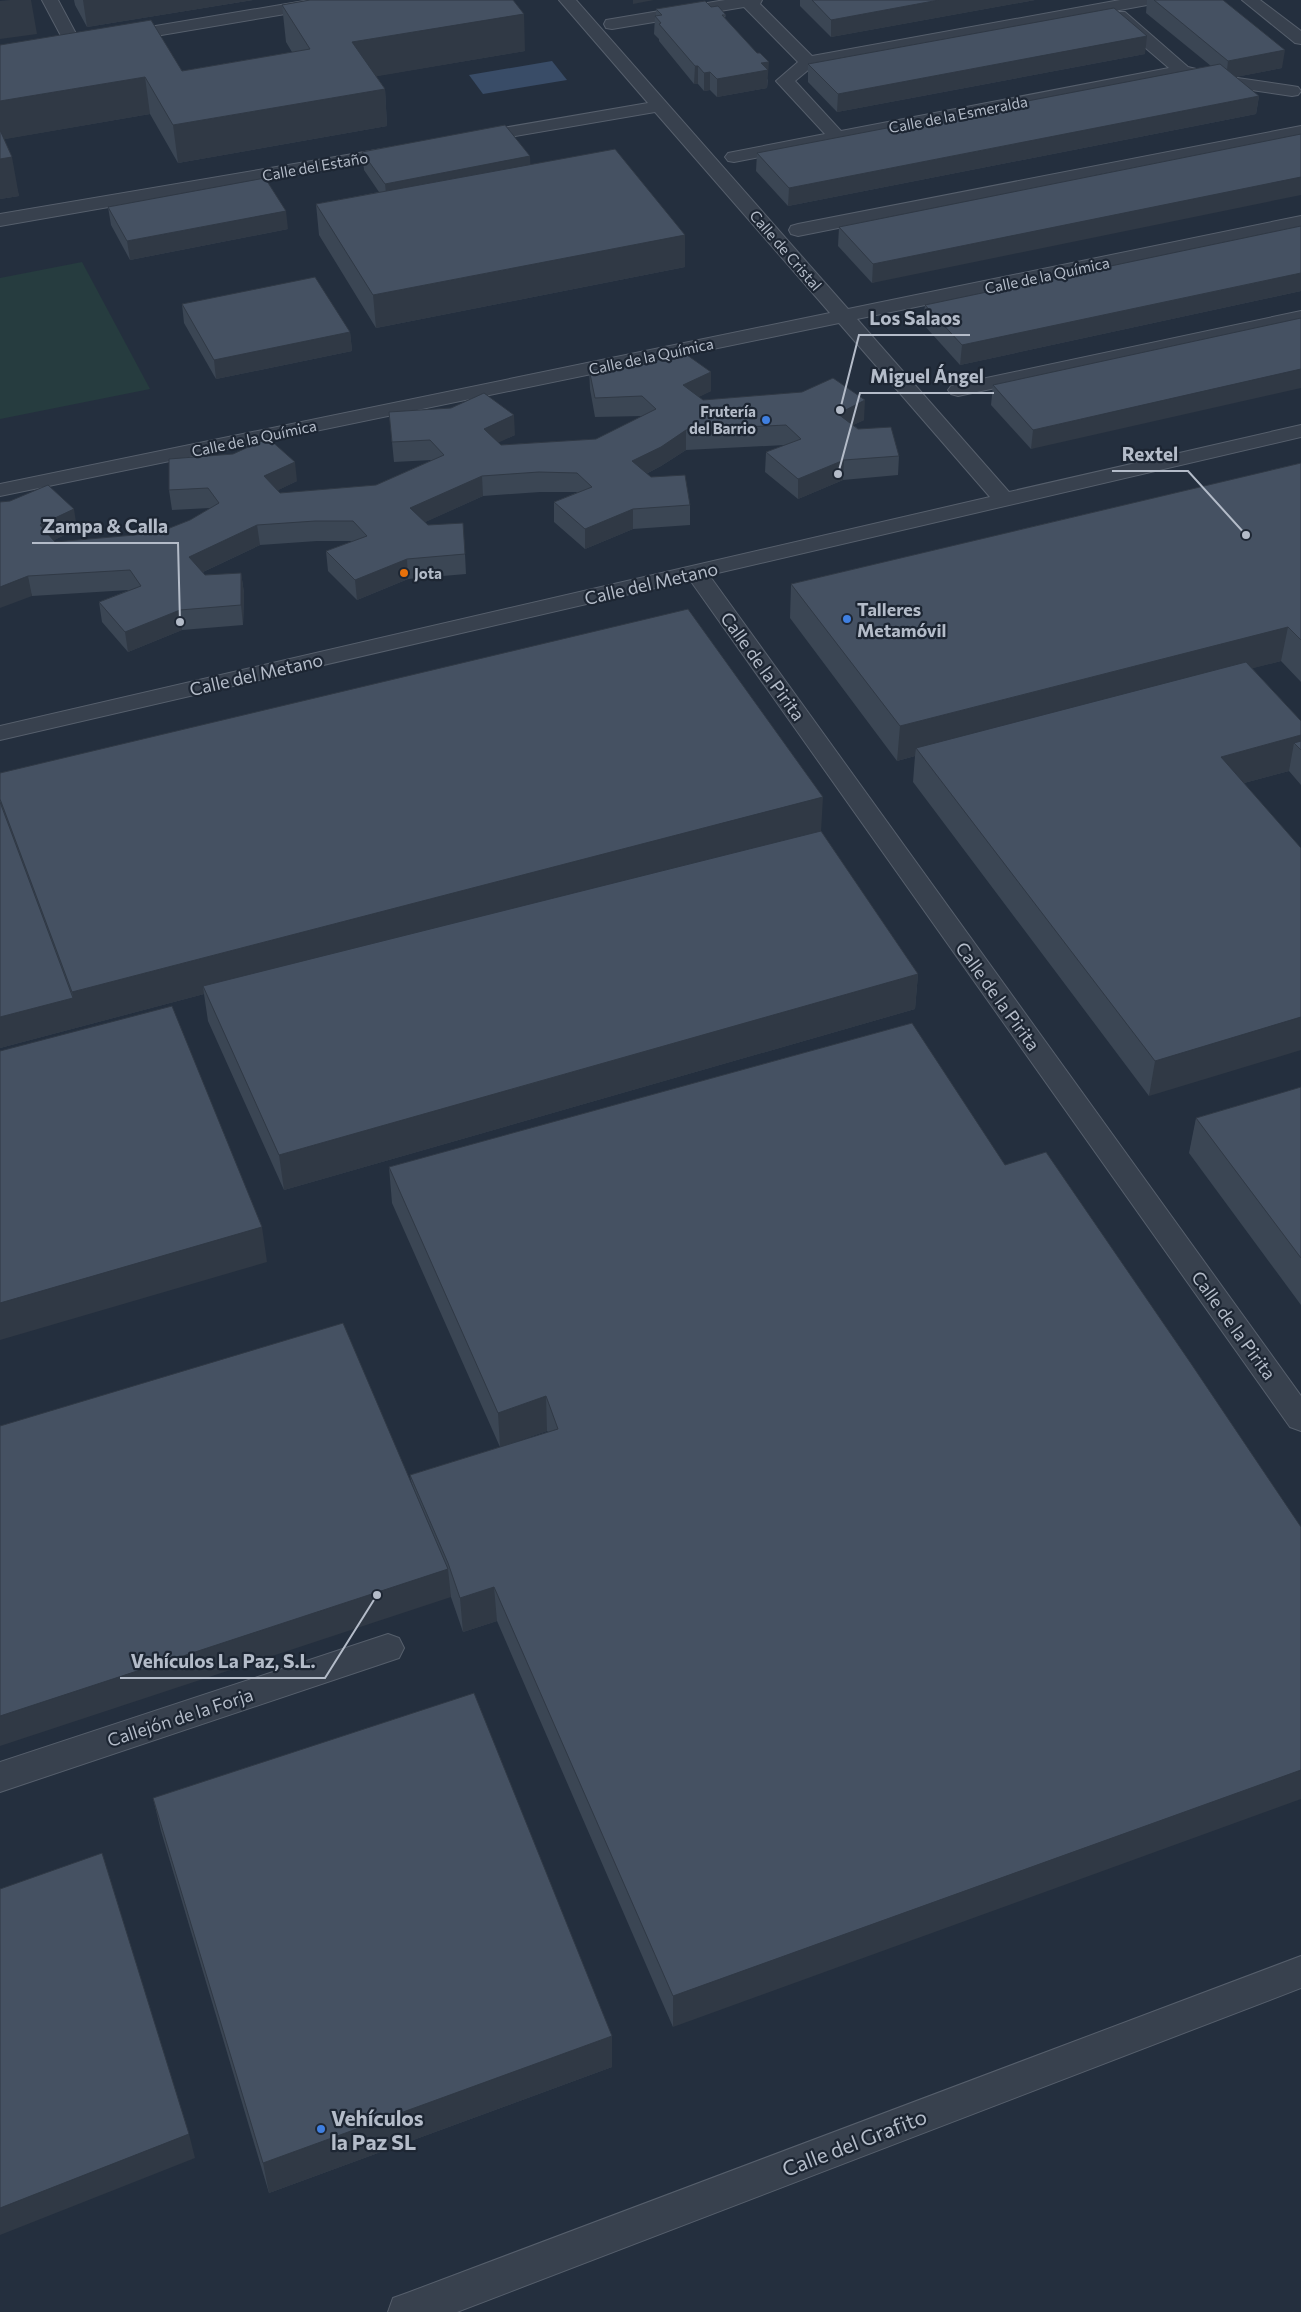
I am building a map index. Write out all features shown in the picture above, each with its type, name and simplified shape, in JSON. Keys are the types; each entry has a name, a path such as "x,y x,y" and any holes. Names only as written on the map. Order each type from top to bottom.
{"street":[{"path":"50,0 74,45"},
{"path":"55,48 339,0"},
{"name":"Calle de Cristal","path":"567,0 1005,501"},
{"path":"837,137 785,81 808,62 1147,0"},
{"path":"1250,0 1301,39"},
{"path":"612,24 751,1 808,62"},
{"path":"1109,7 1182,71 1224,81 1298,93"},
{"name":"Calle de la Esmeralda","path":"734,157 1182,71"},
{"path":"453,142 660,106"},
{"path":"798,230 1301,130"},
{"name":"Calle del Estaño","path":"0,220 414,148"},
{"name":"Calle de la Química","path":"0,490 1301,222"},
{"path":"958,390 1301,317"},
{"name":"Calle del Metano","path":"0,733 696,573 1301,431"},
{"name":"Calle de la Pirita","path":"696,573 1301,1419"},
{"name":"Callejón de la Forja","path":"0,1777 388,1648"},
{"name":"Calle del Grafito","path":"407,2312 1301,1972"}],"green space":[{"path":"82,262 150,389 0,419 0,278"}],"water":[{"path":"552,61 567,80 483,94 469,75"}],"building":[{"path":"310,0 513,0 524,14 352,42 385,89 173,125 145,77 0,101 0,45 151,20 182,71 310,49 282,5"},
{"path":"812,0 939,0 831,20"},
{"path":"1154,0 1223,0 1285,50 1228,61"},
{"path":"705,1 711,7 718,6 726,15 722,15 757,53 760,53 769,62 761,63 768,70 717,79 710,72 704,73 698,66 695,66 659,24 661,23 655,16 662,15 656,9"},
{"path":"1114,8 1147,36 838,94 808,64"},
{"path":"1220,64 1259,96 789,188 757,153"},
{"path":"505,125 530,156 385,184 362,152"},
{"path":"0,130 12,157 0,159"},
{"path":"1301,134 1301,177 873,264 839,227"},
{"path":"615,149 685,235 373,295 316,204"},
{"path":"265,178 286,211 127,241 108,207"},
{"path":"1301,226 1301,273 962,345 925,305"},
{"path":"315,277 350,332 214,360 182,304"},
{"path":"1301,318 1301,369 1033,430 993,385"},
{"path":"680,350 711,372 683,385 703,400 802,392 833,378 865,400 838,414 858,429 891,427 899,456 844,460 798,479 766,452 801,439 786,425 686,430 661,447 632,461 651,477 685,475 690,505 633,509 585,529 554,502 592,487 577,473 539,472 482,476 410,508 428,525 463,523 465,554 407,559 355,580 326,551 367,536 353,521 315,521 257,525 189,557 205,575 241,573 241,605 180,610 125,632 99,602 141,586 130,570 28,576 0,587 0,502 10,501 48,485 74,509 40,525 55,542 157,533 190,520 219,503 208,488 169,490 169,459 233,454 268,438 295,462 264,476 280,493 376,485 444,455 430,440 392,442 389,412 451,408 484,393 514,415 484,429 501,445 596,439 656,409 642,396 595,398 589,369 649,364"},
{"path":"1301,463 1301,640 1288,627 900,726 791,584"},
{"path":"688,609 823,797 72,992 0,799 0,773"},
{"path":"1246,662 1301,721 1301,735 1221,757 1301,848 1301,1017 1155,1061 916,748"},
{"path":"1301,741 1301,750 1294,743"},
{"path":"0,802 73,998 0,1017"},
{"path":"821,831 918,974 279,1155 203,986"},
{"path":"172,1006 262,1227 0,1303 0,1051"},
{"path":"912,1023 1005,1165 1046,1152 1301,1527 1301,1770 673,1996 494,1587 460,1598 448,1563 410,1475 558,1429 546,1396 498,1413 389,1167"},
{"path":"1301,1087 1301,1258 1196,1118"},
{"path":"343,1323 448,1569 0,1716 0,1426"},
{"path":"474,1693 612,2036 263,2163 153,1798"},
{"path":"102,1853 189,2134 0,2208 0,1889"}],"place":[{"name":"Los Salaos","path":"840,410"},
{"name":"Frutería del Barrio","path":"766,420"},
{"name":"Miguel Ángel","path":"838,474"},
{"name":"Rextel","path":"1246,535"},
{"name":"Jota","path":"404,573"},
{"name":"Talleres Metamóvil","path":"847,619"},
{"name":"Zampa & Calla","path":"180,622"},
{"name":"Vehículos La Paz, S.L.","path":"377,1595"},
{"name":"Vehículos la Paz SL","path":"321,2129"}]}
